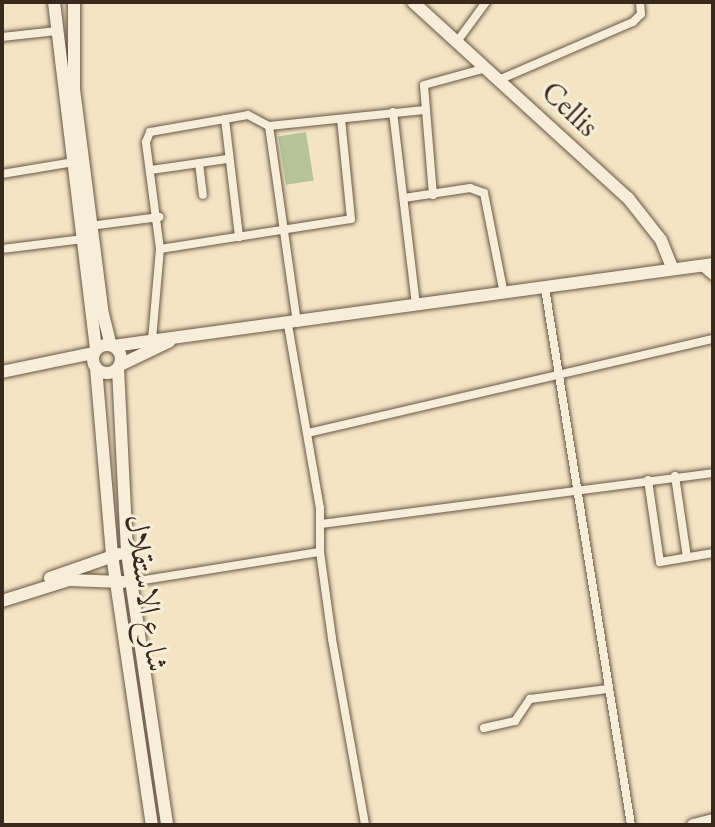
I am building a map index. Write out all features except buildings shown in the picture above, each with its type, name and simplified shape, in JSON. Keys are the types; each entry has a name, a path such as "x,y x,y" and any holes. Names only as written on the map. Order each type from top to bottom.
{"main road":[{"name":"شارع الاستقلال","path":"54,2 83,239 112,555 134,648 134,695 152,825"},
{"path":"74,2 74,89 90,226 112,345 119,352 134,648 148,693 167,825"},
{"name":"Cellis","path":"413,2 628,198 661,240 673,269"},
{"path":"2,372 95,359 112,345 292,324 706,265"},
{"path":"95,359 107,373 176,338"},
{"path":"2,595 112,555 127,553"},
{"path":"2,601 87,578 132,582"},
{"path":"87,578 120,599"},
{"path":"134,695 148,693"},
{"path":"693,825 713,820"}],"street":[{"path":"456,43 486,2"},
{"path":"501,79 633,22 641,14 640,2"},
{"path":"2,37 57,31"},
{"path":"433,195 424,110 425,83 486,68"},
{"path":"152,340 160,249 150,132 253,115 269,126 424,110"},
{"path":"393,112 416,306"},
{"path":"225,119 227,159 239,237"},
{"path":"160,249 353,216 341,119"},
{"path":"269,126 292,324 321,524 320,552 365,825"},
{"path":"151,170 227,159"},
{"path":"2,174 74,162"},
{"path":"199,163 203,195"},
{"path":"404,198 470,188 484,193 504,294"},
{"path":"90,226 159,217"},
{"path":"2,249 83,239"},
{"path":"706,265 713,276"},
{"path":"545,288 574,491 631,825"},
{"path":"308,433 713,339"},
{"path":"321,524 713,473"},
{"path":"675,476 687,557"},
{"path":"648,480 660,562 713,553"},
{"path":"132,582 320,552"},
{"path":"484,728 515,721 530,699 607,689"}],"green space":[{"path":"306,132 314,180 286,185 278,136"}]}
